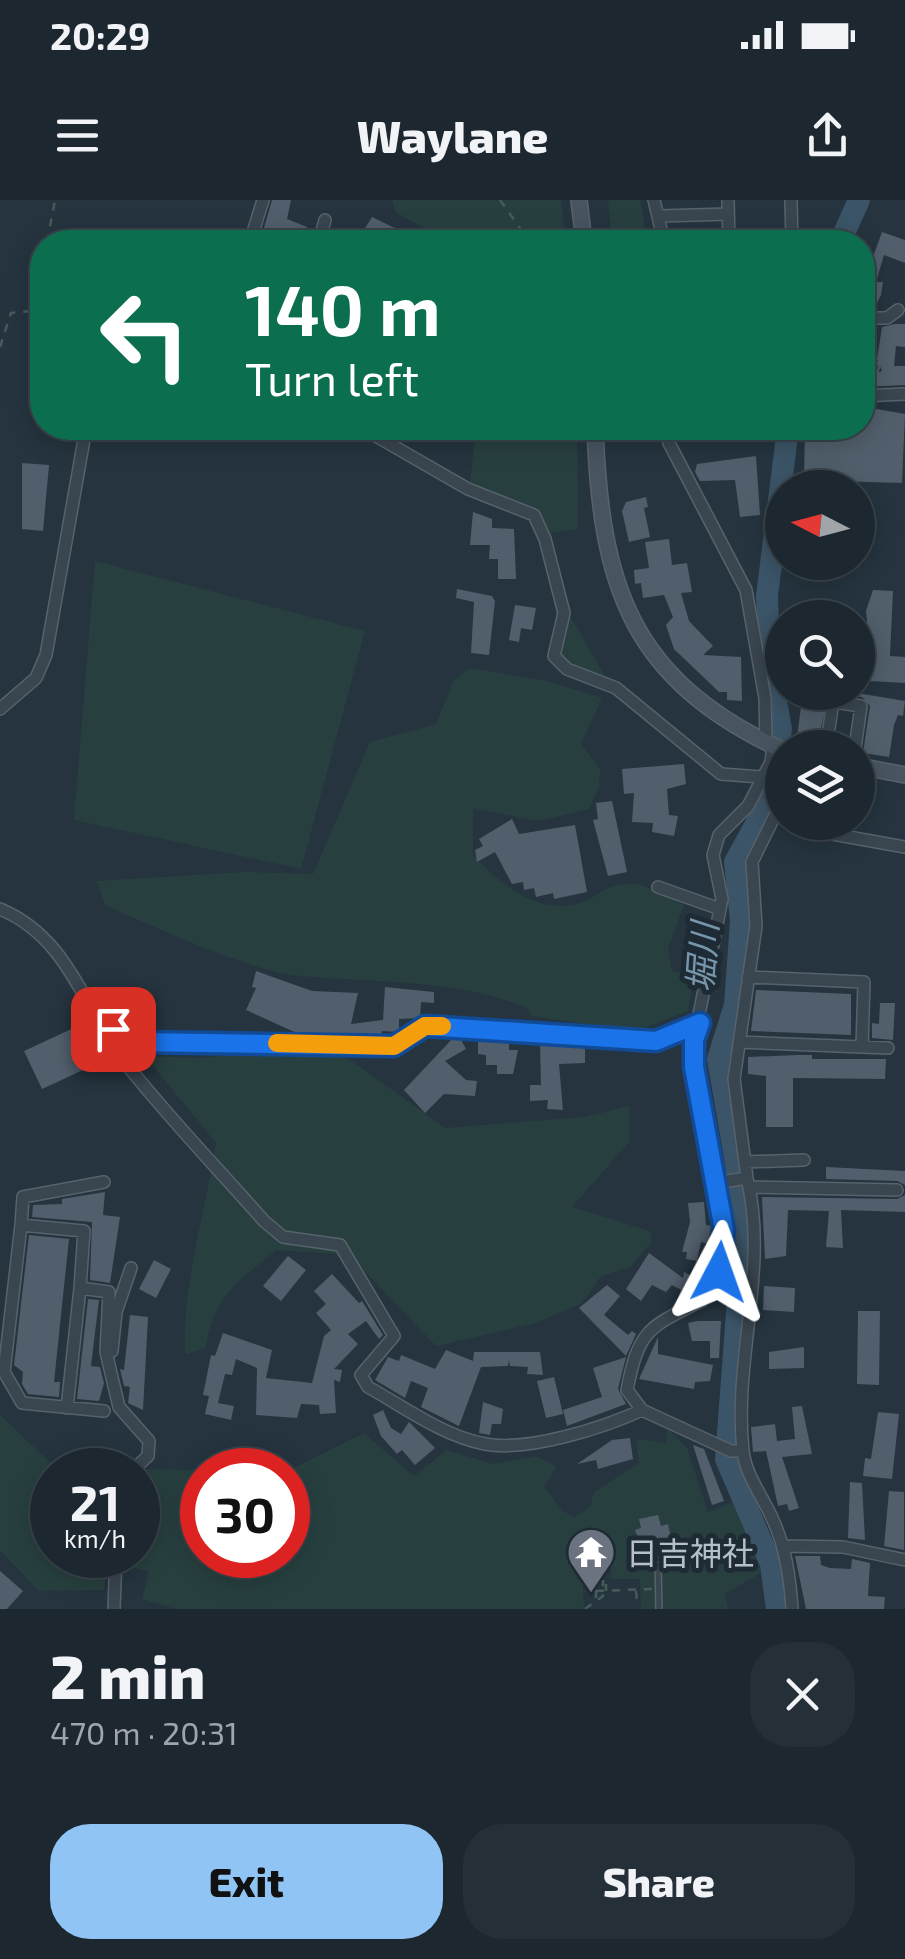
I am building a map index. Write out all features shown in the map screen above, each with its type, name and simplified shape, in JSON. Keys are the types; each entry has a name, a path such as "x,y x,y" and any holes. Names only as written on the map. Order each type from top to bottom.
{"main road":[{"path":"580,200 583,230"},
{"path":"596,440 601,528 615,580 635,622 657,658 688,691 720,716 765,741"},
{"path":"875,769 905,775"}],"street":[{"path":"254,230 263,200"},
{"path":"654,200 662,230"},
{"path":"728,200 729,230"},
{"path":"791,200 792,230"},
{"path":"660,216 728,214"},
{"path":"322,230 326,220"},
{"path":"875,318 887,318 898,310"},
{"path":"875,395 905,394"},
{"path":"0,709 36,678 46,655 84,440"},
{"path":"383,440 468,488 534,515 545,538 564,613 554,656 568,669 628,697 721,774 761,777"},
{"path":"671,440 746,590 771,730"},
{"path":"829,730 833,702 861,706 858,730"},
{"path":"743,1451 732,1451 642,1410 627,1390 634,1359 649,1332 664,1317 702,1302 719,1272 724,1230 694,1067 694,1040 720,910 713,855 720,835 748,806 765,771"},
{"path":"765,836 752,862 756,926 734,1079 754,1242 742,1361 743,1451 783,1546 792,1609"},
{"path":"866,840 905,847"},
{"path":"658,887 720,910"},
{"path":"0,909 20,918 63,955 101,1029 127,1065 264,1220 284,1237 340,1245 394,1336 361,1375 368,1386 431,1422 484,1444 529,1442 618,1420 642,1410"},
{"path":"748,977 864,982 862,1046"},
{"path":"85,993 113,1029 138,1042 394,1046 425,1026 656,1041 700,1023"},
{"path":"739,1042 888,1048"},
{"path":"745,1162 804,1160"},
{"path":"104,1182 23,1197 4,1372 22,1404 104,1411"},
{"path":"714,1182 897,1190"},
{"path":"20,1224 84,1230 67,1408"},
{"path":"111,1376 116,1312 132,1268"},
{"path":"80,1288 109,1292 105,1339 119,1408 149,1441 149,1448"},
{"path":"783,1546 842,1547 905,1560"},
{"path":"114,1609 115,1578"}],"lane":[{"path":"658,1565 659,1609"}],"path":[{"path":"49,230 54,200"},
{"path":"500,200 521,230"},
{"path":"0,347 11,314 30,311"},
{"path":"585,1609 603,1596 603,1580 596,1580 596,1598"},
{"path":"636,1590 637,1602"},
{"path":"596,1591 642,1590"}],"green space":[{"path":"392,200 561,200 564,230 429,230 396,213"},
{"path":"608,200 640,200 645,230 611,230"},
{"path":"475,440 577,440 578,529 551,533 534,507 470,483"},
{"path":"95,561 365,631 301,869 74,820"},
{"path":"571,617 604,675 601,677 572,666 561,655 567,618"},
{"path":"470,668 547,681 602,698 581,744 600,769 599,787 589,809 538,821 473,808 473,855 508,886 536,902 567,906 611,887 633,884 684,905 668,949 672,971 693,976 688,1011 637,1031 531,1016 528,1008 499,998 441,986 293,975 225,956 106,906 96,881 245,872 313,874 370,742 436,724 454,680"},
{"path":"288,1049 349,1059 445,1128 585,1117 629,1106 629,1142 572,1207 650,1231 652,1241 630,1267 601,1276 582,1303 536,1323 436,1346 349,1255 276,1250 221,1302 206,1347 185,1355 187,1302 216,1143 145,1056 200,1058"},
{"path":"0,1415 35,1448 30,1448 30,1578 105,1578 104,1590 39,1591 0,1550"},
{"path":"668,1429 687,1448 708,1512 733,1502 753,1535 761,1573 725,1594 728,1609 641,1609 640,1579 611,1579 610,1566 582,1567 584,1609 176,1609 142,1599 147,1578 160,1578 160,1469 180,1470 180,1578 310,1578 310,1460 364,1433 414,1476 447,1450 493,1464 535,1456 557,1467 544,1487 563,1511 574,1517 590,1507 594,1492 639,1463 636,1439 666,1443"}],"building":[{"path":"272,200 291,200 287,219 307,227 306,230 263,230"},
{"path":"372,217 399,230 364,230"},
{"path":"882,232 905,240 905,263 884,255 876,282 883,282 877,303 875,303 875,251"},
{"path":"905,324 905,347 896,346 894,366 905,366 905,385 875,386 875,373 882,371 877,359 882,327"},
{"path":"875,409 905,414 902,483 875,482 875,470 804,470 805,440 875,440"},
{"path":"756,456 760,515 740,517 735,480 700,481 695,472 697,464"},
{"path":"22,463 49,465 43,531 22,529"},
{"path":"646,497 648,507 644,508 650,537 629,542 622,511 626,502"},
{"path":"473,512 492,519 492,528 514,529 516,579 498,579 498,559 489,559 490,545 470,545"},
{"path":"669,539 672,565 687,563 692,592 681,593 689,621 713,646 703,655 741,657 742,701 727,700 727,692 719,692 674,649 666,625 673,617 664,595 643,598 641,583 635,584 634,570 649,568 645,542"},
{"path":"457,589 492,596 495,601 489,655 471,653 474,602 456,598"},
{"path":"873,590 893,591 890,656 905,657 905,683 875,681 875,600 870,600"},
{"path":"515,605 536,608 532,630 521,628 519,642 509,640"},
{"path":"875,696 905,701 903,716 898,715 894,725 889,757 875,755 875,730 866,730 869,710 875,710"},
{"path":"801,710 825,710 821,730 798,730"},
{"path":"684,764 686,784 667,789 669,815 678,816 674,836 652,832 653,823 632,822 634,793 624,794 622,769"},
{"path":"612,801 627,872 608,876 593,820 598,819 596,803"},
{"path":"512,819 519,834 575,825 587,892 554,899 553,893 536,897 534,888 524,890 523,882 512,884 495,852 477,862 475,850 483,846 479,839"},
{"path":"256,971 312,991 358,993 351,1024 383,1020 385,987 434,992 434,1003 421,1002 420,1018 399,1019 399,1032 382,1031 381,1036 301,1035 246,1010 256,988 252,987"},
{"path":"756,990 851,994 851,1035 751,1031"},
{"path":"880,1003 895,1003 893,1040 872,1038 872,1023 879,1024"},
{"path":"78,1026 96,1064 42,1089 24,1051"},
{"path":"454,1037 460,1038 466,1049 445,1061 466,1080 477,1081 475,1096 444,1094 425,1113 404,1090"},
{"path":"478,1039 509,1041 509,1050 518,1050 513,1074 497,1074 497,1065 486,1065 486,1055 478,1054"},
{"path":"540,1043 585,1046 585,1063 559,1064 563,1110 547,1109 548,1100 530,1101 530,1085 541,1085"},
{"path":"812,1055 812,1059 886,1059 885,1079 793,1078 793,1127 766,1127 766,1076 748,1074 748,1057"},
{"path":"826,1167 905,1171 905,1185 897,1181 826,1179"},
{"path":"105,1192 103,1215 120,1217 110,1283 90,1280 92,1222 32,1217 33,1205 62,1204 62,1199"},
{"path":"905,1195 905,1212 841,1210 843,1248 826,1247 829,1211 788,1210 786,1256 765,1259 762,1197 897,1199"},
{"path":"704,1202 706,1225 711,1226 708,1244 701,1242 697,1261 686,1259 687,1252 682,1252 690,1222 688,1203"},
{"path":"29,1235 69,1239 54,1382 60,1382 59,1397 28,1394 22,1384 23,1372 14,1365"},
{"path":"649,1253 683,1278 684,1272 699,1280 691,1295 672,1285 666,1292 652,1285 641,1301 626,1289"},
{"path":"288,1256 306,1270 281,1301 263,1286"},
{"path":"154,1260 171,1269 156,1298 139,1289"},
{"path":"332,1274 359,1303 362,1301 383,1335 379,1339 366,1321 348,1334 358,1344 334,1369 342,1370 340,1382 334,1380 336,1413 320,1414 319,1405 301,1404 297,1418 256,1415 257,1368 236,1359 232,1375 225,1374 218,1403 234,1406 231,1420 205,1414 209,1396 203,1395 211,1355 215,1356 223,1333 272,1350 266,1378 312,1383 324,1336 331,1330 316,1313 326,1304 314,1291"},
{"path":"607,1285 620,1296 604,1315 628,1335 632,1331 636,1334 626,1356 579,1308"},
{"path":"764,1286 795,1288 794,1312 763,1310"},
{"path":"88,1299 99,1300 91,1366 100,1367 104,1383 99,1401 77,1399"},
{"path":"858,1311 880,1311 879,1385 857,1384"},
{"path":"130,1315 148,1317 143,1410 128,1403 130,1387 124,1386 120,1369 124,1370"},
{"path":"721,1321 719,1358 710,1358 710,1341 692,1341 688,1323"},
{"path":"658,1337 658,1354 713,1365 710,1381 695,1382 694,1389 639,1379"},
{"path":"804,1347 804,1368 769,1369 769,1352"},
{"path":"446,1350 473,1361 474,1352 540,1352 543,1375 527,1374 528,1367 510,1366 509,1360 508,1366 481,1367 459,1426 421,1407 428,1388 411,1381 405,1398 375,1380 388,1357 399,1361 401,1355 435,1369"},
{"path":"626,1357 618,1389 626,1404 567,1426 563,1410 602,1397 593,1368"},
{"path":"554,1377 563,1414 546,1418 537,1381"},
{"path":"483,1402 503,1409 501,1424 492,1424 490,1435 479,1433"},
{"path":"802,1406 812,1454 782,1457 799,1508 789,1511 787,1504 778,1506 766,1451 753,1452 751,1427 775,1424 777,1441 795,1439 792,1407"},
{"path":"383,1410 391,1428 401,1434 409,1422 435,1448 415,1465 402,1450 397,1454 381,1436 373,1415"},
{"path":"878,1412 899,1414 892,1479 863,1476 865,1458 871,1459"},
{"path":"630,1438 633,1459 598,1469 596,1460 577,1464 612,1440"},
{"path":"693,1445 704,1449 724,1501 712,1505"},
{"path":"850,1482 862,1483 865,1540 848,1538"},
{"path":"889,1491 904,1492 904,1550 884,1546"},
{"path":"658,1515 661,1526 668,1524 672,1544 643,1550 635,1530 641,1528 639,1519"},
{"path":"795,1556 820,1556 821,1565 830,1568 851,1569 852,1559 870,1563 868,1596 885,1597 884,1609 806,1609"},
{"path":"0,1571 23,1591 7,1609 0,1609"}],"waterway":[{"name":"堀川","path":"845,230 859,200"},
{"name":"堀川","path":"777,1609 771,1564 726,1459 741,1260 736,1163 718,1059 735,1005 741,921 735,862 773,793 781,729 769,663 767,596 786,440"}],"slow traffic":[{"path":"277,1043 394,1046 425,1026 442,1026"}],"place":[{"name":"日吉神社","path":"591,1594"}],"route":[{"path":"113,1029 138,1042 394,1046 425,1026 656,1041 700,1023 694,1040 694,1067 724,1230 724,1257 719,1272"}]}
